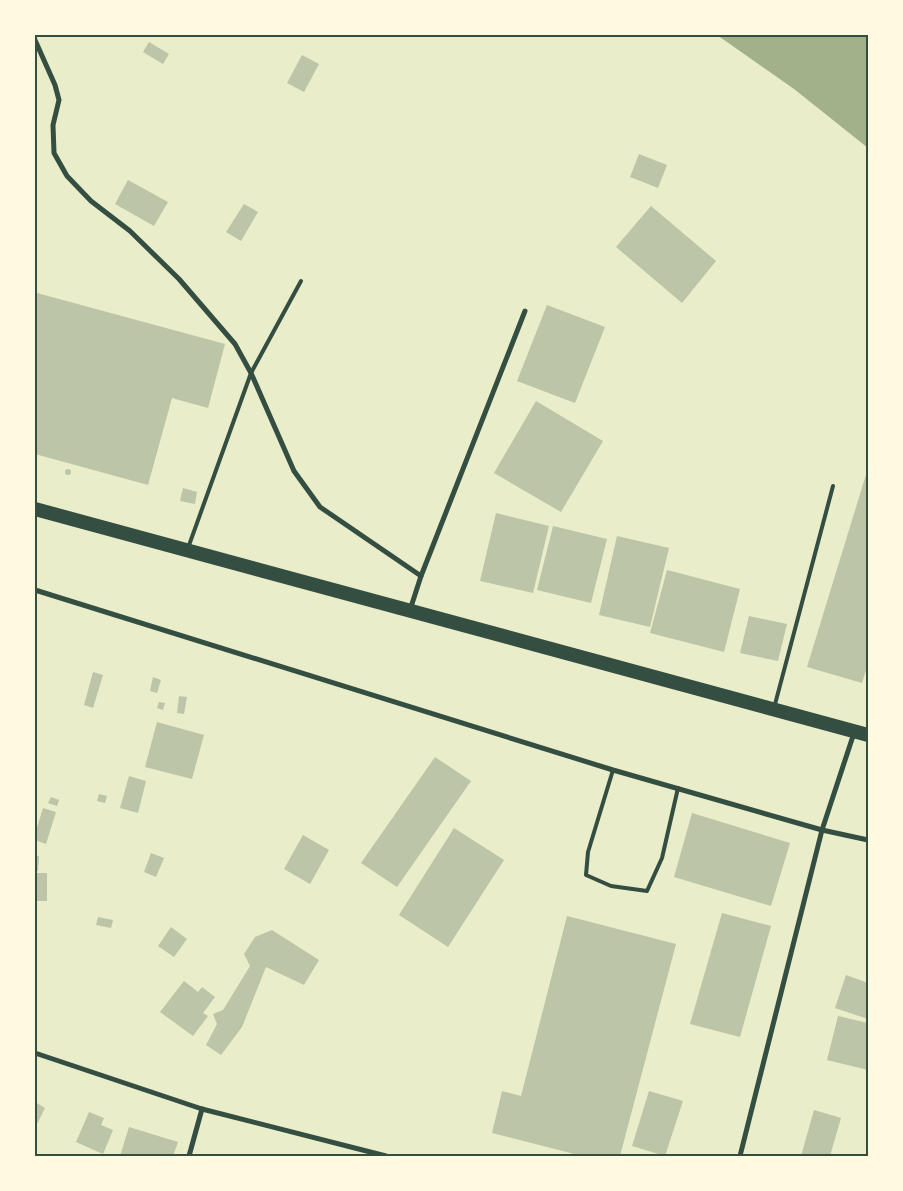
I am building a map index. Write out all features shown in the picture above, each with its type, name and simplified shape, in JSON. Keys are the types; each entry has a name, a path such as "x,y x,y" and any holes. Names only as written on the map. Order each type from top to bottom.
{"highway":[{"path":"35,509 861,733"}],"street":[{"path":"35,40 55,85 59,100 53,125 54,153 66,176 91,201 130,231 179,279 235,344 251,373 294,472 320,507 422,576"},
{"path":"410,610 525,312"},
{"path":"35,590 613,770 822,830 868,840"},
{"path":"740,1156 822,830 861,733"},
{"path":"35,1053 202,1109 386,1156"},
{"path":"189,1156 202,1109"}],"lane":[{"path":"187,550 251,373 301,281"},
{"path":"774,710 833,486"},
{"path":"613,770 588,852 586,875 611,886 647,891 662,858 678,788"}],"shaded area":[{"path":"717,35 868,35 868,148 794,89"}],"building":[{"path":"149,42 169,54 163,64 143,52"},
{"path":"302,55 319,64 304,92 287,83"},
{"path":"639,154 667,165 658,188 630,177"},
{"path":"128,180 168,202 154,226 115,204"},
{"path":"244,204 258,212 241,241 226,232"},
{"path":"651,206 716,261 682,303 616,247"},
{"path":"37,293 225,344 208,408 172,398 148,485 35,454 35,300"},
{"path":"547,305 605,327 575,403 517,381"},
{"path":"536,401 603,441 561,512 494,473"},
{"path":"868,468 868,664 862,683 807,667"},
{"path":"68,469 71,472 68,475 65,472"},
{"path":"183,488 197,492 195,504 180,501"},
{"path":"496,513 549,526 533,593 480,581"},
{"path":"553,526 607,539 591,603 537,590"},
{"path":"617,536 669,548 650,627 599,615"},
{"path":"667,570 740,589 724,652 650,633"},
{"path":"749,616 787,624 778,661 740,653"},
{"path":"93,672 103,675 93,708 84,705"},
{"path":"153,677 161,680 157,693 150,691"},
{"path":"179,696 187,697 184,714 177,713"},
{"path":"159,702 165,703 163,710 157,708"},
{"path":"157,722 204,735 192,779 145,767"},
{"path":"435,757 471,781 397,887 361,863"},
{"path":"129,776 146,781 138,813 120,808"},
{"path":"99,794 107,796 105,803 97,801"},
{"path":"51,797 59,800 57,806 48,803"},
{"path":"43,808 56,812 46,844 35,840"},
{"path":"692,813 790,843 771,906 674,877"},
{"path":"454,828 504,860 448,947 399,915"},
{"path":"303,835 329,850 310,884 284,869"},
{"path":"151,853 164,858 156,877 144,872"},
{"path":"35,856 39,856 38,871 35,870"},
{"path":"35,873 47,873 47,901 35,901"},
{"path":"722,913 771,926 740,1037 690,1024"},
{"path":"567,916 676,944 620,1156 582,1156 492,1133 502,1091 521,1096"},
{"path":"98,917 113,920 111,928 96,925"},
{"path":"171,927 187,939 174,957 158,946"},
{"path":"272,930 319,960 304,985 266,967 242,1027 221,1055 206,1045 217,1024 213,1014 223,1010 250,966 244,954 255,937"},
{"path":"846,975 868,983 868,1019 835,1008"},
{"path":"184,981 198,992 202,987 215,997 203,1013 208,1016 193,1036 160,1012"},
{"path":"838,1016 868,1023 868,1070 827,1060"},
{"path":"649,1091 683,1101 665,1156 632,1146"},
{"path":"35,1102 45,1108 35,1128"},
{"path":"814,1110 841,1118 830,1156 801,1156"},
{"path":"89,1112 104,1118 101,1125 113,1130 103,1154 76,1142"},
{"path":"129,1127 178,1142 173,1156 120,1156"}]}
